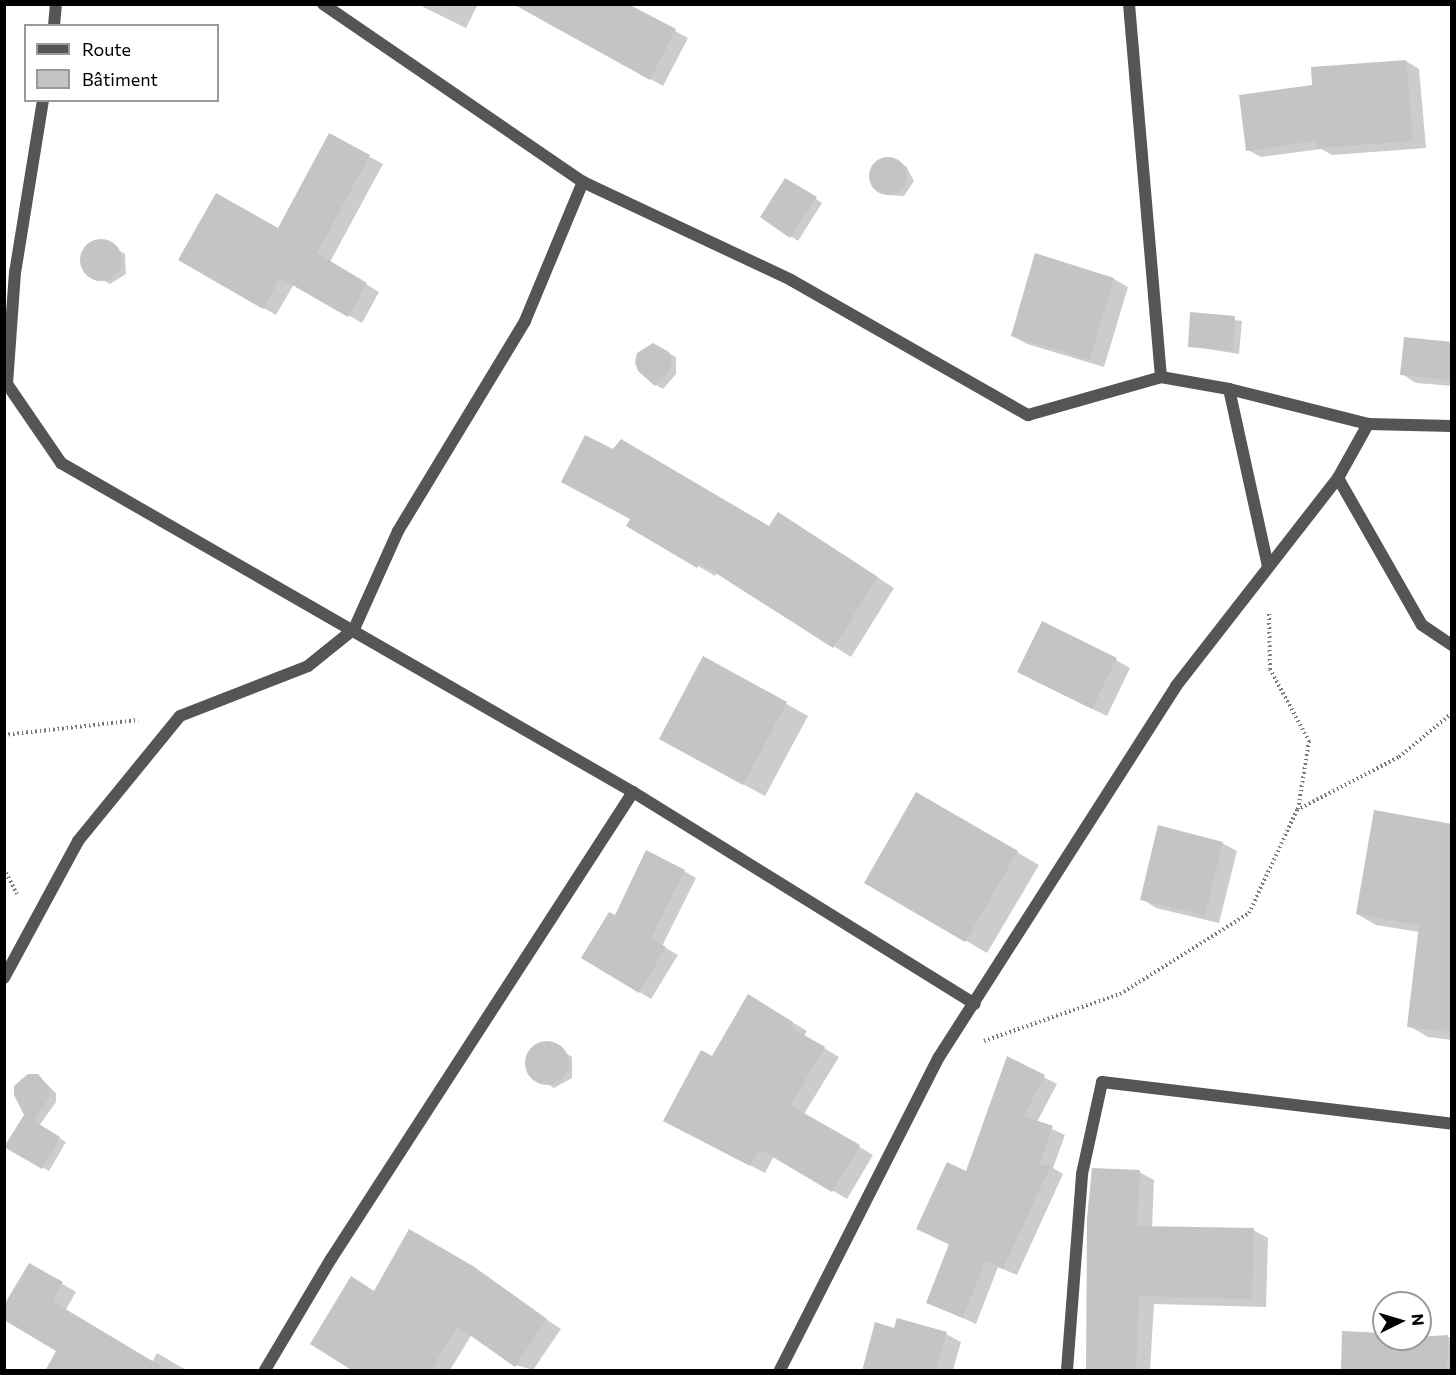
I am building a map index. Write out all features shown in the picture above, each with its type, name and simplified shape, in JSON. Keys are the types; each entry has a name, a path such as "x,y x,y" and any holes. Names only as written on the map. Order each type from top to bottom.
{"street":[{"path":"54,24 56,4"},
{"path":"322,4 584,182 791,280 1028,415 1161,377 1229,389 1368,424 1452,426"},
{"path":"1129,4 1161,377"},
{"path":"43,102 15,272 7,384 61,463 633,792 975,1004"},
{"path":"4,978 78,841 180,716 308,666 354,630 398,531 525,321 584,182"},
{"path":"1229,389 1268,567"},
{"path":"780,1371 939,1057 975,1004 1176,686 1338,478 1368,424"},
{"path":"1338,478 1422,625 1452,645"},
{"path":"265,1371 337,1249 633,792"},
{"path":"1067,1371 1082,1174 1102,1082 1452,1124"}],"path":[{"path":"939,1057 1120,994 1249,913 1297,810 1309,741 1270,669 1268,567"},
{"path":"1297,810 1399,757 1452,713"},
{"path":"4,735 180,716"}],"building":[{"path":"513,4 628,4 676,29 650,80"},
{"path":"1406,60 1413,141 1317,148 1316,141 1246,151 1239,95 1312,85 1311,67"},
{"path":"329,133 370,155 317,253 367,283 348,317 280,278 263,309 178,260 216,193 278,228"},
{"path":"888,157 901,163 907,176 901,189 888,195 875,189 869,176 875,163"},
{"path":"785,178 817,197 790,238 760,217"},
{"path":"101,239 116,245 122,260 116,275 101,281 86,275 80,260 86,245"},
{"path":"1035,253 1114,278 1090,360 1011,336"},
{"path":"1190,312 1235,316 1233,351 1188,347"},
{"path":"1404,337 1452,342 1452,380 1400,375"},
{"path":"653,343 669,352 672,361 670,370 655,386 638,371 635,362 637,353"},
{"path":"585,435 613,449 621,439 769,526 778,512 878,577 833,648 700,563 697,568 626,526 630,519 561,482"},
{"path":"1042,621 1117,658 1092,709 1017,672"},
{"path":"703,656 787,702 743,785 659,739"},
{"path":"916,792 1018,851 965,942 864,883"},
{"path":"1374,810 1452,824 1452,1032 1407,1027 1419,925 1356,914"},
{"path":"1158,825 1223,842 1205,915 1140,900"},
{"path":"646,850 685,870 651,938 666,947 639,993 581,958 609,912 615,915"},
{"path":"748,994 793,1022 790,1027 825,1047 790,1105 860,1145 832,1192 759,1149 750,1166 663,1121 701,1050 712,1056"},
{"path":"547,1041 562,1048 569,1063 562,1078 547,1085 532,1078 525,1063 532,1048"},
{"path":"1007,1056 1045,1075 1024,1116 1053,1126 1039,1165 1051,1165 1003,1269 985,1261 963,1318 926,1303 949,1244 916,1229 947,1162 966,1171"},
{"path":"28,1074 38,1074 50,1088 49,1098 34,1121 60,1137 42,1169 4,1147 24,1115 14,1095 14,1086"},
{"path":"1092,1168 1140,1170 1137,1226 1254,1228 1252,1299 1139,1296 1136,1371 1086,1371 1087,1218"},
{"path":"409,1229 473,1266 547,1319 515,1367 457,1326 431,1371 353,1371 310,1344 351,1276 374,1291"},
{"path":"29,1263 63,1282 52,1301 169,1371 45,1371 56,1351 4,1320 4,1305"},
{"path":"897,1318 947,1332 936,1371 862,1371 875,1322 894,1328"},
{"path":"1342,1331 1372,1332 1372,1351 1432,1351 1432,1336 1448,1335 1447,1371 1341,1371"}]}
